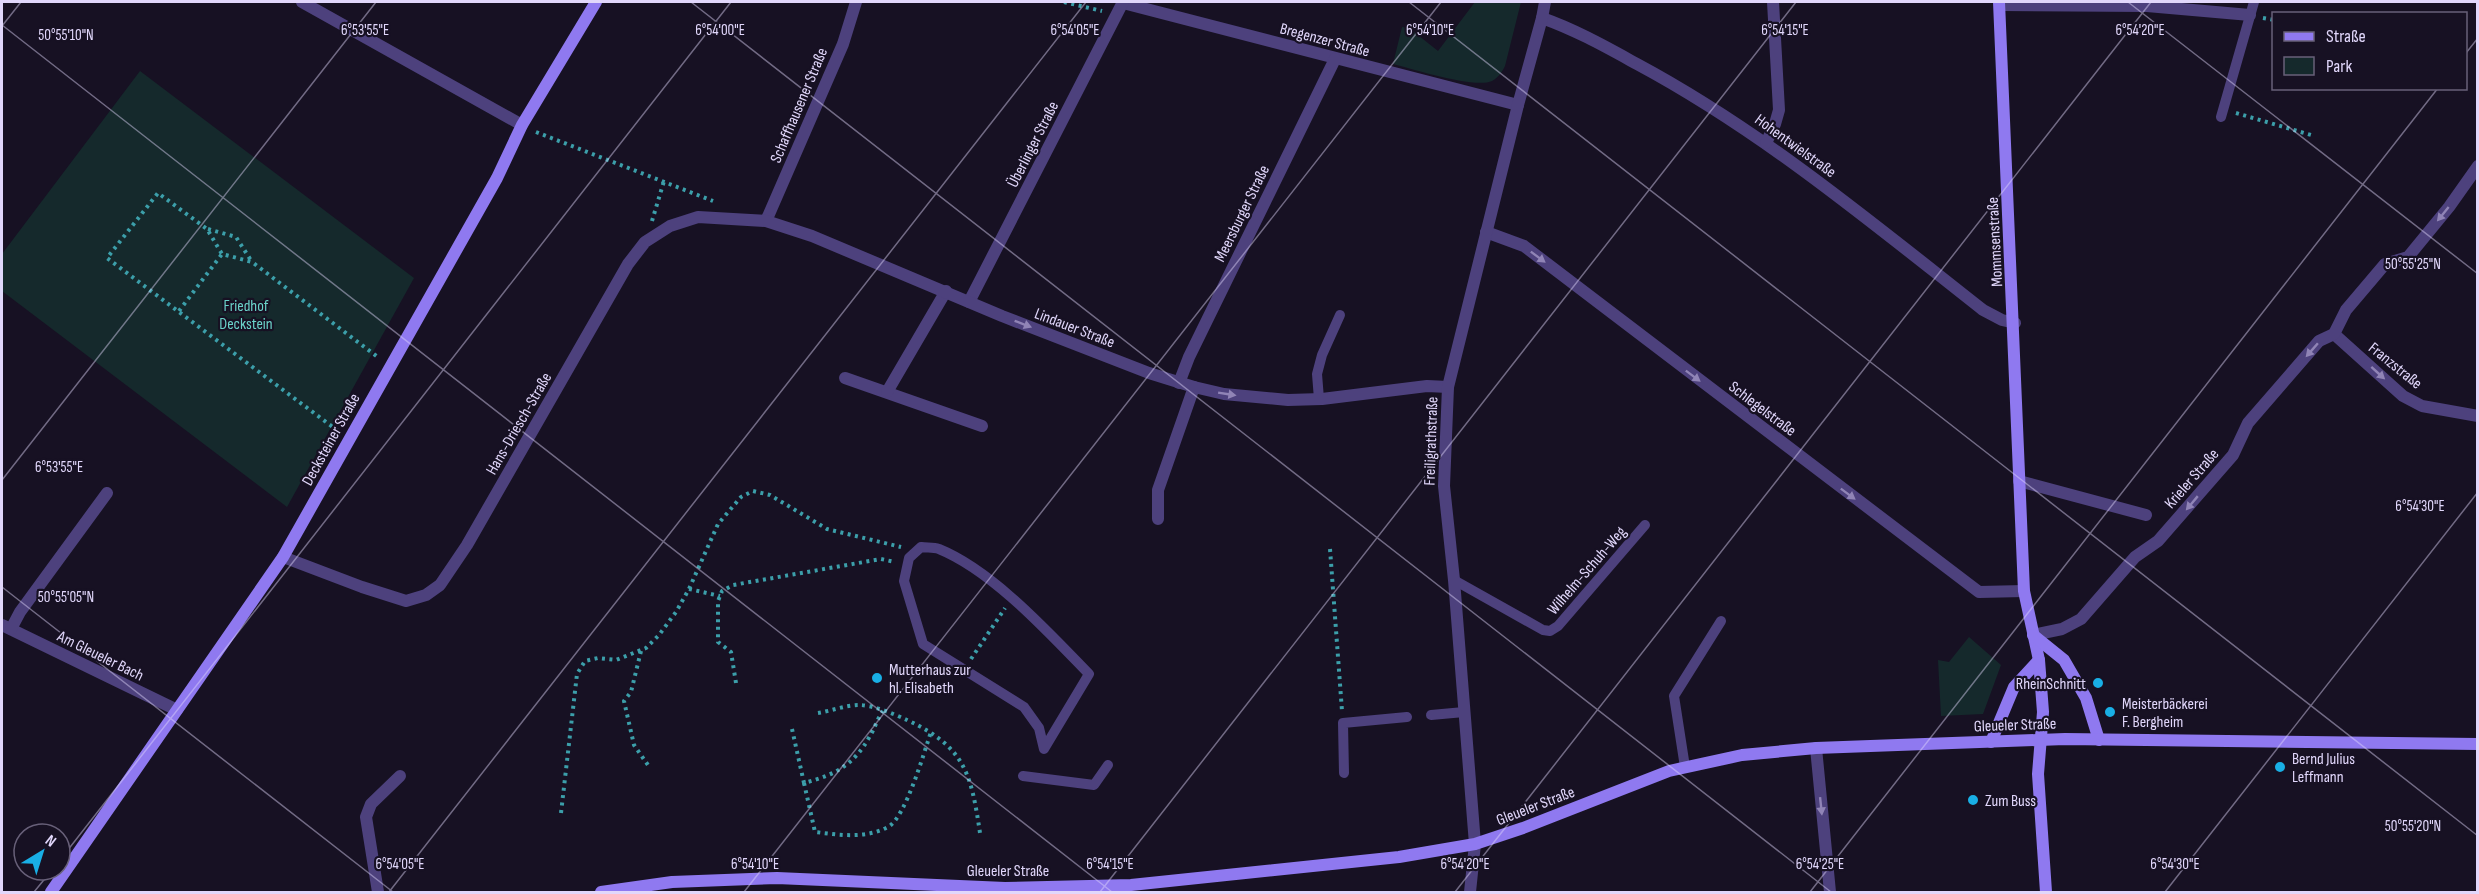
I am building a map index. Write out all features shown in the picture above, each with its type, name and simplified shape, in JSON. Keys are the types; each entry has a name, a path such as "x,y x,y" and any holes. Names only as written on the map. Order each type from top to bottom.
{"street":[{"path":"302,2 522,125"},
{"name":"Decksteiner Straße","path":"72,863 284,557 389,366 497,178 522,125 596,2"},
{"name":"Schaffhausener Straße","path":"766,220 843,44 856,2"},
{"name":"Überlinger Straße","path":"969,302 1123,2"},
{"name":"Bregenzer Straße","path":"1123,2 1518,105"},
{"name":"Freiligrathstraße","path":"1470,892 1475,844 1454,580 1444,486 1448,387 1545,2"},
{"path":"1766,143 1779,110 1773,2"},
{"path":"2000,3 2198,6 2250,15"},
{"name":"Mommsenstraße","path":"2000,3 2024,591 2038,660 2043,712 2038,774 2046,892"},
{"name":"Hohentwielstraße","path":"1542,18 1571,29 1656,74 1766,143 1983,310 2002,320 2014,323"},
{"name":"Meersburger Straße","path":"1179,383 1189,357 1335,59"},
{"name":"Krieler Straße","path":"2033,635 2062,629 2082,619 2135,556 2158,542 2233,455 2248,423 2319,341 2334,334 2346,310 2385,264 2408,257 2449,207 2478,166"},
{"name":"Hans-Driesch-Straße","path":"284,557 405,601 426,595 440,585 467,545 628,264 645,242 669,226 699,217 766,220"},
{"name":"Lindauer Straße","path":"766,220 812,236 969,302 1194,387 1262,399 1319,399 1427,386 1448,387"},
{"name":"Schlegelstraße","path":"1486,232 1524,246 1979,592 2024,591"},
{"path":"887,392 946,291"},
{"name":"Franzstraße","path":"2334,334 2403,396 2422,406 2478,416"},
{"path":"845,378 981,426"},
{"path":"1158,519 1158,490 1194,387"},
{"path":"2019,481 2146,514"},
{"name":"Am Gleueler Bach","path":"107,493 20,612 6,627 177,710"},
{"path":"2033,635 2064,660 2086,698 2099,740"},
{"path":"1992,742 2014,687 2038,660"},
{"name":"Gleueler Straße","path":"601,892 777,878 1009,890 1133,889 1400,857 1475,844 1524,828 1669,771 1742,755 1816,748 2040,740 2478,744"},
{"path":"1816,748 1830,892"},
{"path":"378,892 366,817 371,804 400,776"}],"lane":[{"path":"2222,113 2254,2"},
{"path":"1319,399 1317,374 1319,364 1340,315"},
{"name":"Wilhelm-Schuh-Weg","path":"1454,580 1543,630 1550,631 1558,626 1645,525"},
{"path":"921,547 936,548 951,555 1012,599 1089,674 1044,749 1040,728 1024,707 922,644 904,581 909,558 916,552 921,547"},
{"path":"1685,767 1674,696 1721,621"},
{"path":"1431,715 1464,712"},
{"path":"1344,773 1343,723 1407,717"},
{"path":"1023,776 1094,785 1107,765"}],"path":[{"path":"1064,2 1101,10 1116,17"},
{"path":"2222,113 2311,135"},
{"path":"522,125 718,204"},
{"path":"645,242 664,181"},
{"path":"349,439 107,258 158,193 207,228 236,237 252,262 389,366"},
{"path":"207,228 222,254 252,262"},
{"path":"179,311 222,254"},
{"path":"561,813 577,674 585,660 598,658 616,660 641,651 659,635 689,589 718,525 741,497 753,490 770,495 827,529 878,540 916,552"},
{"path":"1330,549 1343,723"},
{"path":"736,683 731,652 718,642 722,591 733,585 881,559 908,564"},
{"path":"689,589 720,596"},
{"path":"964,670 1012,599"},
{"path":"641,651 631,692 624,701 634,746 650,768"},
{"path":"818,713 860,705 883,711 931,732 953,749 969,777 980,833"},
{"path":"804,783 830,776 848,764 862,749 883,711"},
{"path":"792,729 815,832 864,835 890,826 905,805 931,732"}],"green space":[{"path":"1475,2 1521,2 1505,66 1492,81 1484,83 1458,80 1393,64 1402,27 1409,28 1438,51"},
{"name":"Friedhof Deckstein","path":"140,71 414,278 287,507 2,291 2,254"},
{"path":"1969,637 2001,665 1983,714 1941,716 1938,660 1949,662"}],"place":[{"name":"Mutterhaus zur hl. Elisabeth","path":"877,678"},
{"name":"RheinSchnitt","path":"2098,683"},
{"name":"Meisterbäckerei F. Bergheim","path":"2110,712"},
{"name":"Bernd Julius Leffmann","path":"2280,767"},
{"name":"Zum Buss","path":"1973,800"}]}
